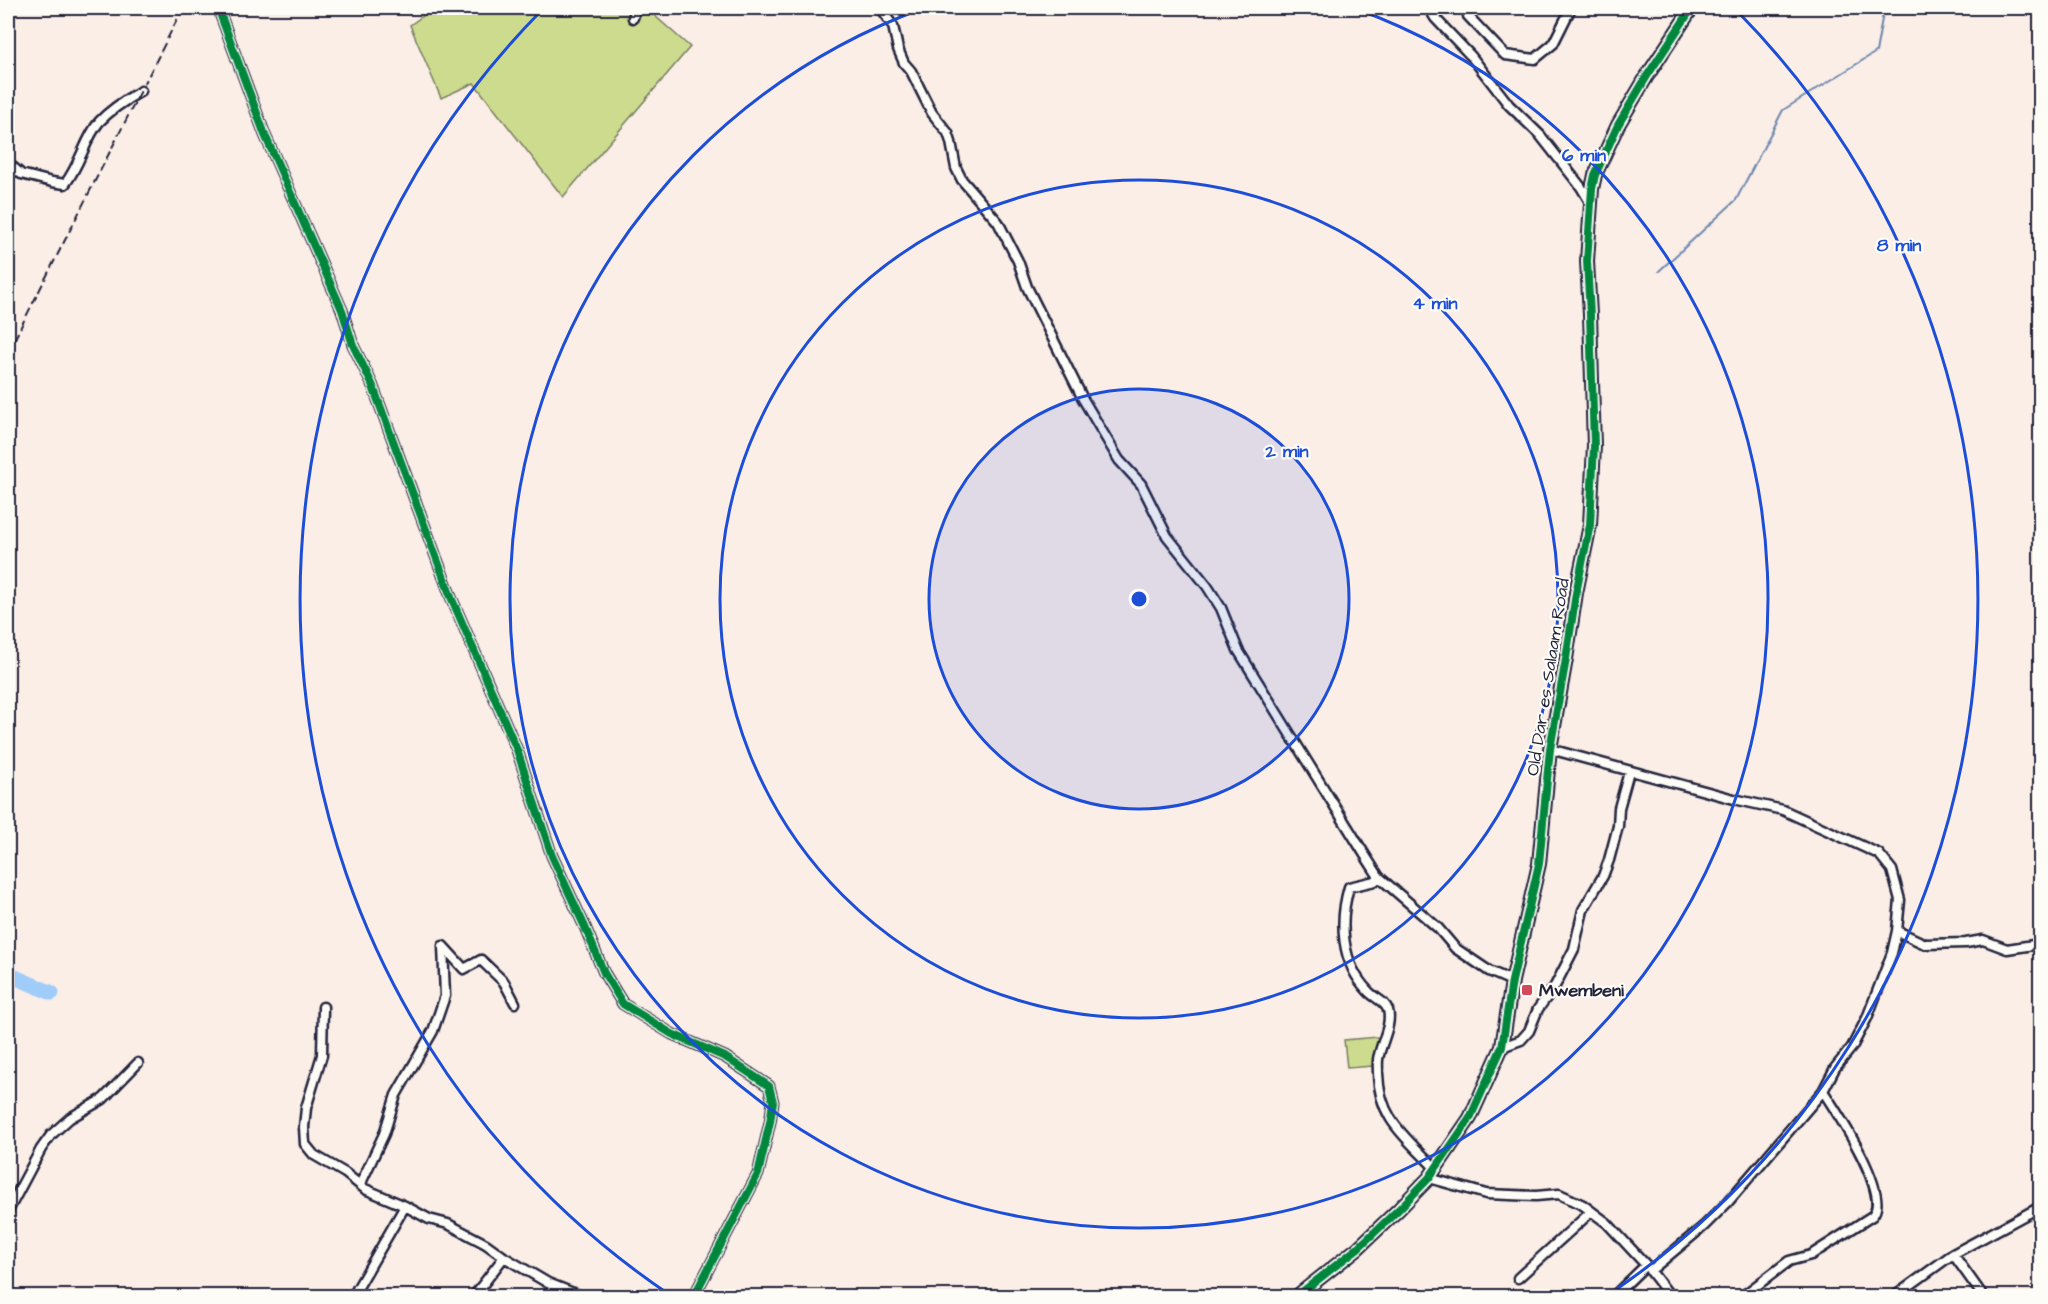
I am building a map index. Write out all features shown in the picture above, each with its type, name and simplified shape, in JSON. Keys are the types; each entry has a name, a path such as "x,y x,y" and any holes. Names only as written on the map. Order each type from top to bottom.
{"street":[{"path":"633,18 636,8"},
{"path":"880,8 893,26 904,63 911,71 932,113 948,133 956,168 962,180 998,222 1018,261 1027,287 1083,399 1119,460 1144,490 1167,536 1207,586 1221,608 1238,650 1379,877 1438,928 1455,948 1512,981"},
{"path":"1430,8 1435,18 1471,56 1509,105 1540,135 1590,202"},
{"path":"1475,8 1468,16 1505,55 1535,59 1553,44 1571,8"},
{"name":"Old Dar es Salaam Road","path":"1297,1296 1358,1248 1432,1173 1470,1118 1502,1047 1512,981 1539,864 1550,749 1575,593 1590,525 1594,446 1587,261 1590,202 1596,175 1618,125 1692,8"},
{"path":"221,16 265,135 342,310 353,345 372,384 451,597 517,750 552,856 604,973 623,1004 672,1034 725,1057 769,1086 773,1102 758,1174 694,1296"},
{"path":"8,162 21,174 65,184 74,173 99,123 110,112 141,91"},
{"path":"1550,749 1629,772 1783,810 1879,854 1892,870 1900,900 1892,953 1867,1018 1852,1047 1835,1068 1823,1091 1728,1202 1704,1226 1614,1296"},
{"path":"1502,1047 1521,1040 1526,1035 1538,1009 1556,986 1574,949 1583,910 1603,876 1609,860 1629,772"},
{"path":"1379,877 1375,881 1349,887 1342,911 1345,947 1352,967 1368,992 1388,1008 1388,1021 1378,1057 1378,1083 1383,1106 1391,1121 1432,1173 1486,1194 1536,1196 1559,1194 1583,1205 1607,1223 1670,1296"},
{"path":"1897,931 1925,944 1966,943 1983,940 2007,949 2040,944"},
{"path":"360,1185 384,1134 396,1095 433,1031 445,996 443,946 464,969 481,960 504,982 515,1003"},
{"path":"323,1007 322,1055 306,1108 304,1127 305,1144 314,1155 384,1198 429,1219 448,1224 486,1244 548,1283 581,1296"},
{"path":"8,1211 41,1149 51,1135 70,1118 103,1100 138,1063"},
{"path":"1743,1296 1789,1261 1823,1249 1877,1211 1869,1174 1843,1120 1823,1091"},
{"path":"353,1296 405,1206"},
{"path":"1895,1296 1953,1254 2040,1207"},
{"path":"1518,1278 1591,1212"},
{"path":"1953,1254 1983,1296"},
{"path":"474,1296 504,1257"}],"green space":[{"path":"434,8 646,8 690,47 563,197 474,83 441,98 410,25"},
{"path":"1378,1037 1373,1066 1347,1068 1344,1040"}],"waterway":[{"path":"1659,271 1736,200 1783,110 1876,52 1884,8"},
{"path":"8,974 52,993"}],"railway":[{"path":"8,352 183,8"}],"cycle path":[{"path":"1297,1296 1358,1248 1429,1178 1470,1118 1502,1047 1512,981 1539,864 1550,749 1576,593 1590,525 1594,446 1587,261 1592,189 1595,175 1618,125 1692,8"},
{"path":"221,16 265,135 342,310 353,345 372,384 451,597 517,750 552,856 604,973 623,1004 672,1034 725,1057 769,1086 773,1102 758,1174 694,1296"}],"place":[{"name":"Mwembeni","path":"1527,990"}]}
